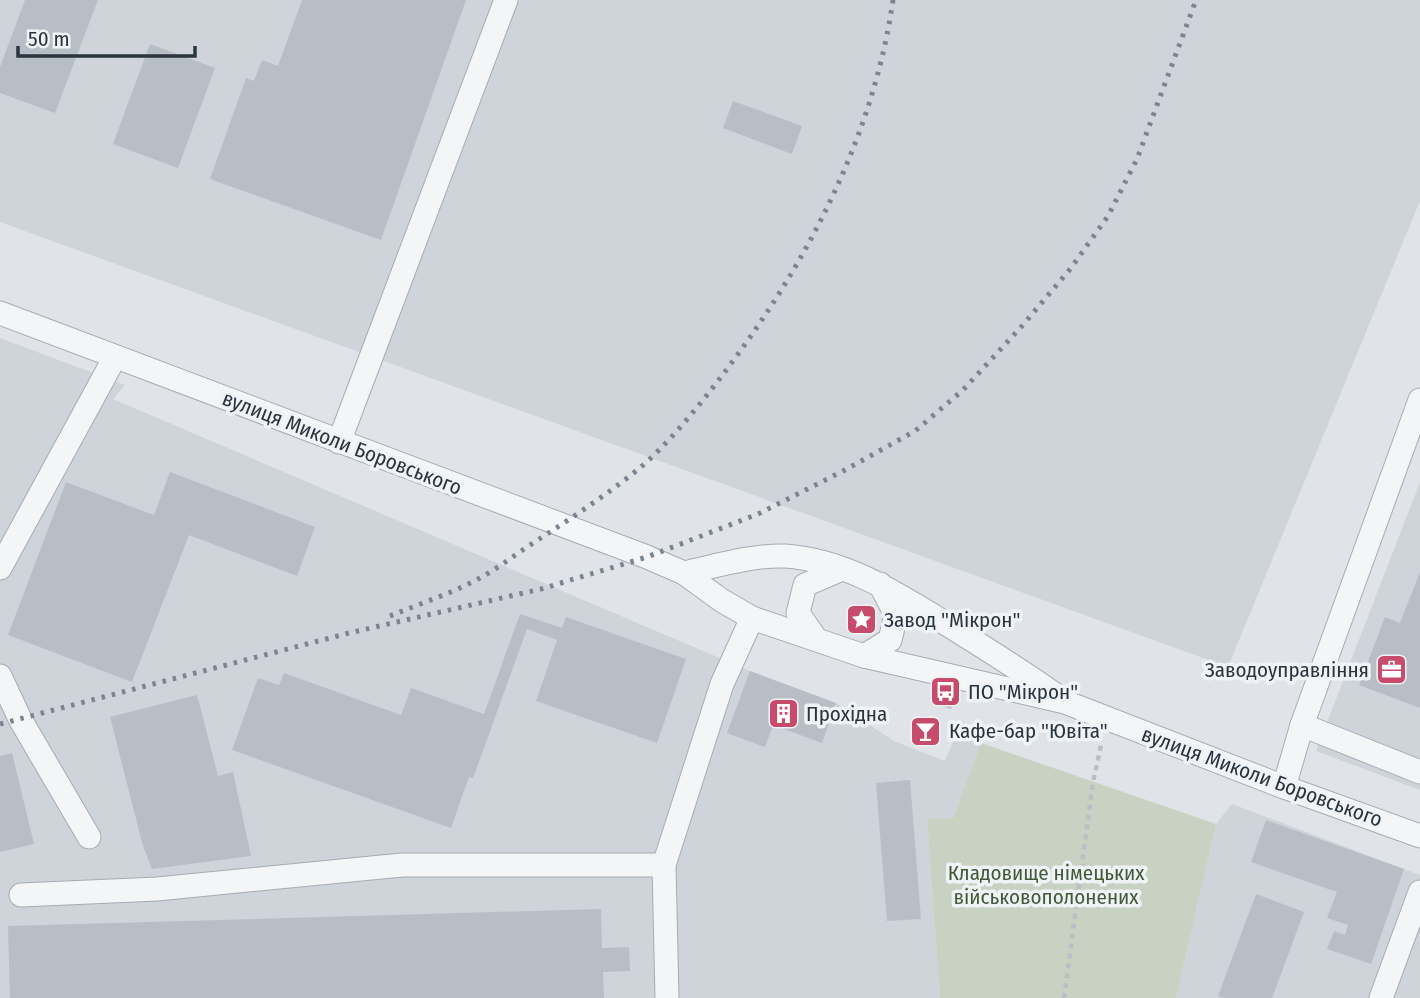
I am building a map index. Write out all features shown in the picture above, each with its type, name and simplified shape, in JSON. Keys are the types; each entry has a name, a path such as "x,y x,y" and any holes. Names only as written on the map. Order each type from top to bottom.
{"street":[{"path":"339,442 506,0"},
{"name":"вулиця Миколи Боровського","path":"0,313 684,573 752,618 864,656 1065,702 1284,788 1420,836"},
{"path":"0,568 115,357"},
{"path":"1284,788 1302,725 1420,400"},
{"name":"вулиця Миколи Боровського","path":"684,573 741,561 783,556 842,569 879,583 1015,666 1065,702"},
{"path":"816,639 798,613 805,585 842,569"},
{"path":"864,656 890,640 896,615 879,583"},
{"path":"667,998 664,865 722,684 752,618"},
{"path":"0,676 20,719 89,837"},
{"path":"1302,725 1420,772"},
{"path":"20,895 156,889 402,865 664,865"},
{"path":"1381,998 1420,892"}],"path":[{"path":"1065,998 1093,782 1107,719"}],"shaded area":[{"path":"0,0 1420,0 1420,201 1228,667 0,222"},
{"path":"0,338 125,385 113,399 750,671 836,703 894,741 945,761 962,720 981,743 953,818 927,819 940,998 0,998"},
{"path":"1420,482 1420,790 1316,751"},
{"path":"1232,804 1420,875 1420,998 1176,998 1216,824"}],"green space":[{"name":"Кладовище німецьких військовополонених","path":"981,743 1216,824 1176,998 940,998 927,819 953,818"}],"building":[{"path":"25,0 98,0 55,113 0,93 0,67"},
{"path":"302,0 466,0 381,240 210,179 246,78 254,81 262,60 278,66"},
{"path":"150,44 215,68 178,168 113,144"},
{"path":"733,101 802,126 792,154 723,128"},
{"path":"170,472 315,527 297,576 189,535 132,682 8,635 66,482 154,515"},
{"name":"Заводоуправління","path":"1420,572 1420,708 1359,685 1385,617 1400,623"},
{"path":"520,614 562,628 566,617 686,659 657,743 536,701 557,640 527,629 473,778 469,777 451,828 232,750 258,678 279,685 284,673 401,715 411,688 484,714"},
{"name":"Прохідна","path":"750,671 836,703 822,743 773,725 765,747 727,733"},
{"path":"197,695 218,776 233,772 251,856 152,869 143,846 110,717"},
{"path":"933,695 953,701 951,709 931,703"},
{"path":"12,753 34,844 0,852 0,756"},
{"path":"910,780 921,919 887,921 876,783"},
{"path":"1266,820 1404,869 1371,964 1327,949 1334,931 1345,935 1348,925 1327,918 1337,892 1251,862"},
{"path":"1256,894 1304,912 1272,998 1218,996"},
{"path":"601,909 602,948 629,947 630,971 603,972 604,998 10,998 8,926"}],"railway":[{"path":"390,616 478,579 582,510 647,462 702,401 752,335 807,246 831,199 870,102 893,0"},
{"path":"0,724 349,633 541,589 647,557 758,514 915,431 963,390 1022,326 1071,268 1108,216 1137,159 1196,0"}],"place":[{"name":"Завод \"Мікрон\"","path":"861,620"},
{"name":"Заводоуправління","path":"1392,670"},
{"name":"ПО \"Мікрон\"","path":"945,692"},
{"name":"Прохідна","path":"783,714"},
{"name":"Кафе-бар \"Ювіта\"","path":"926,731"}]}
